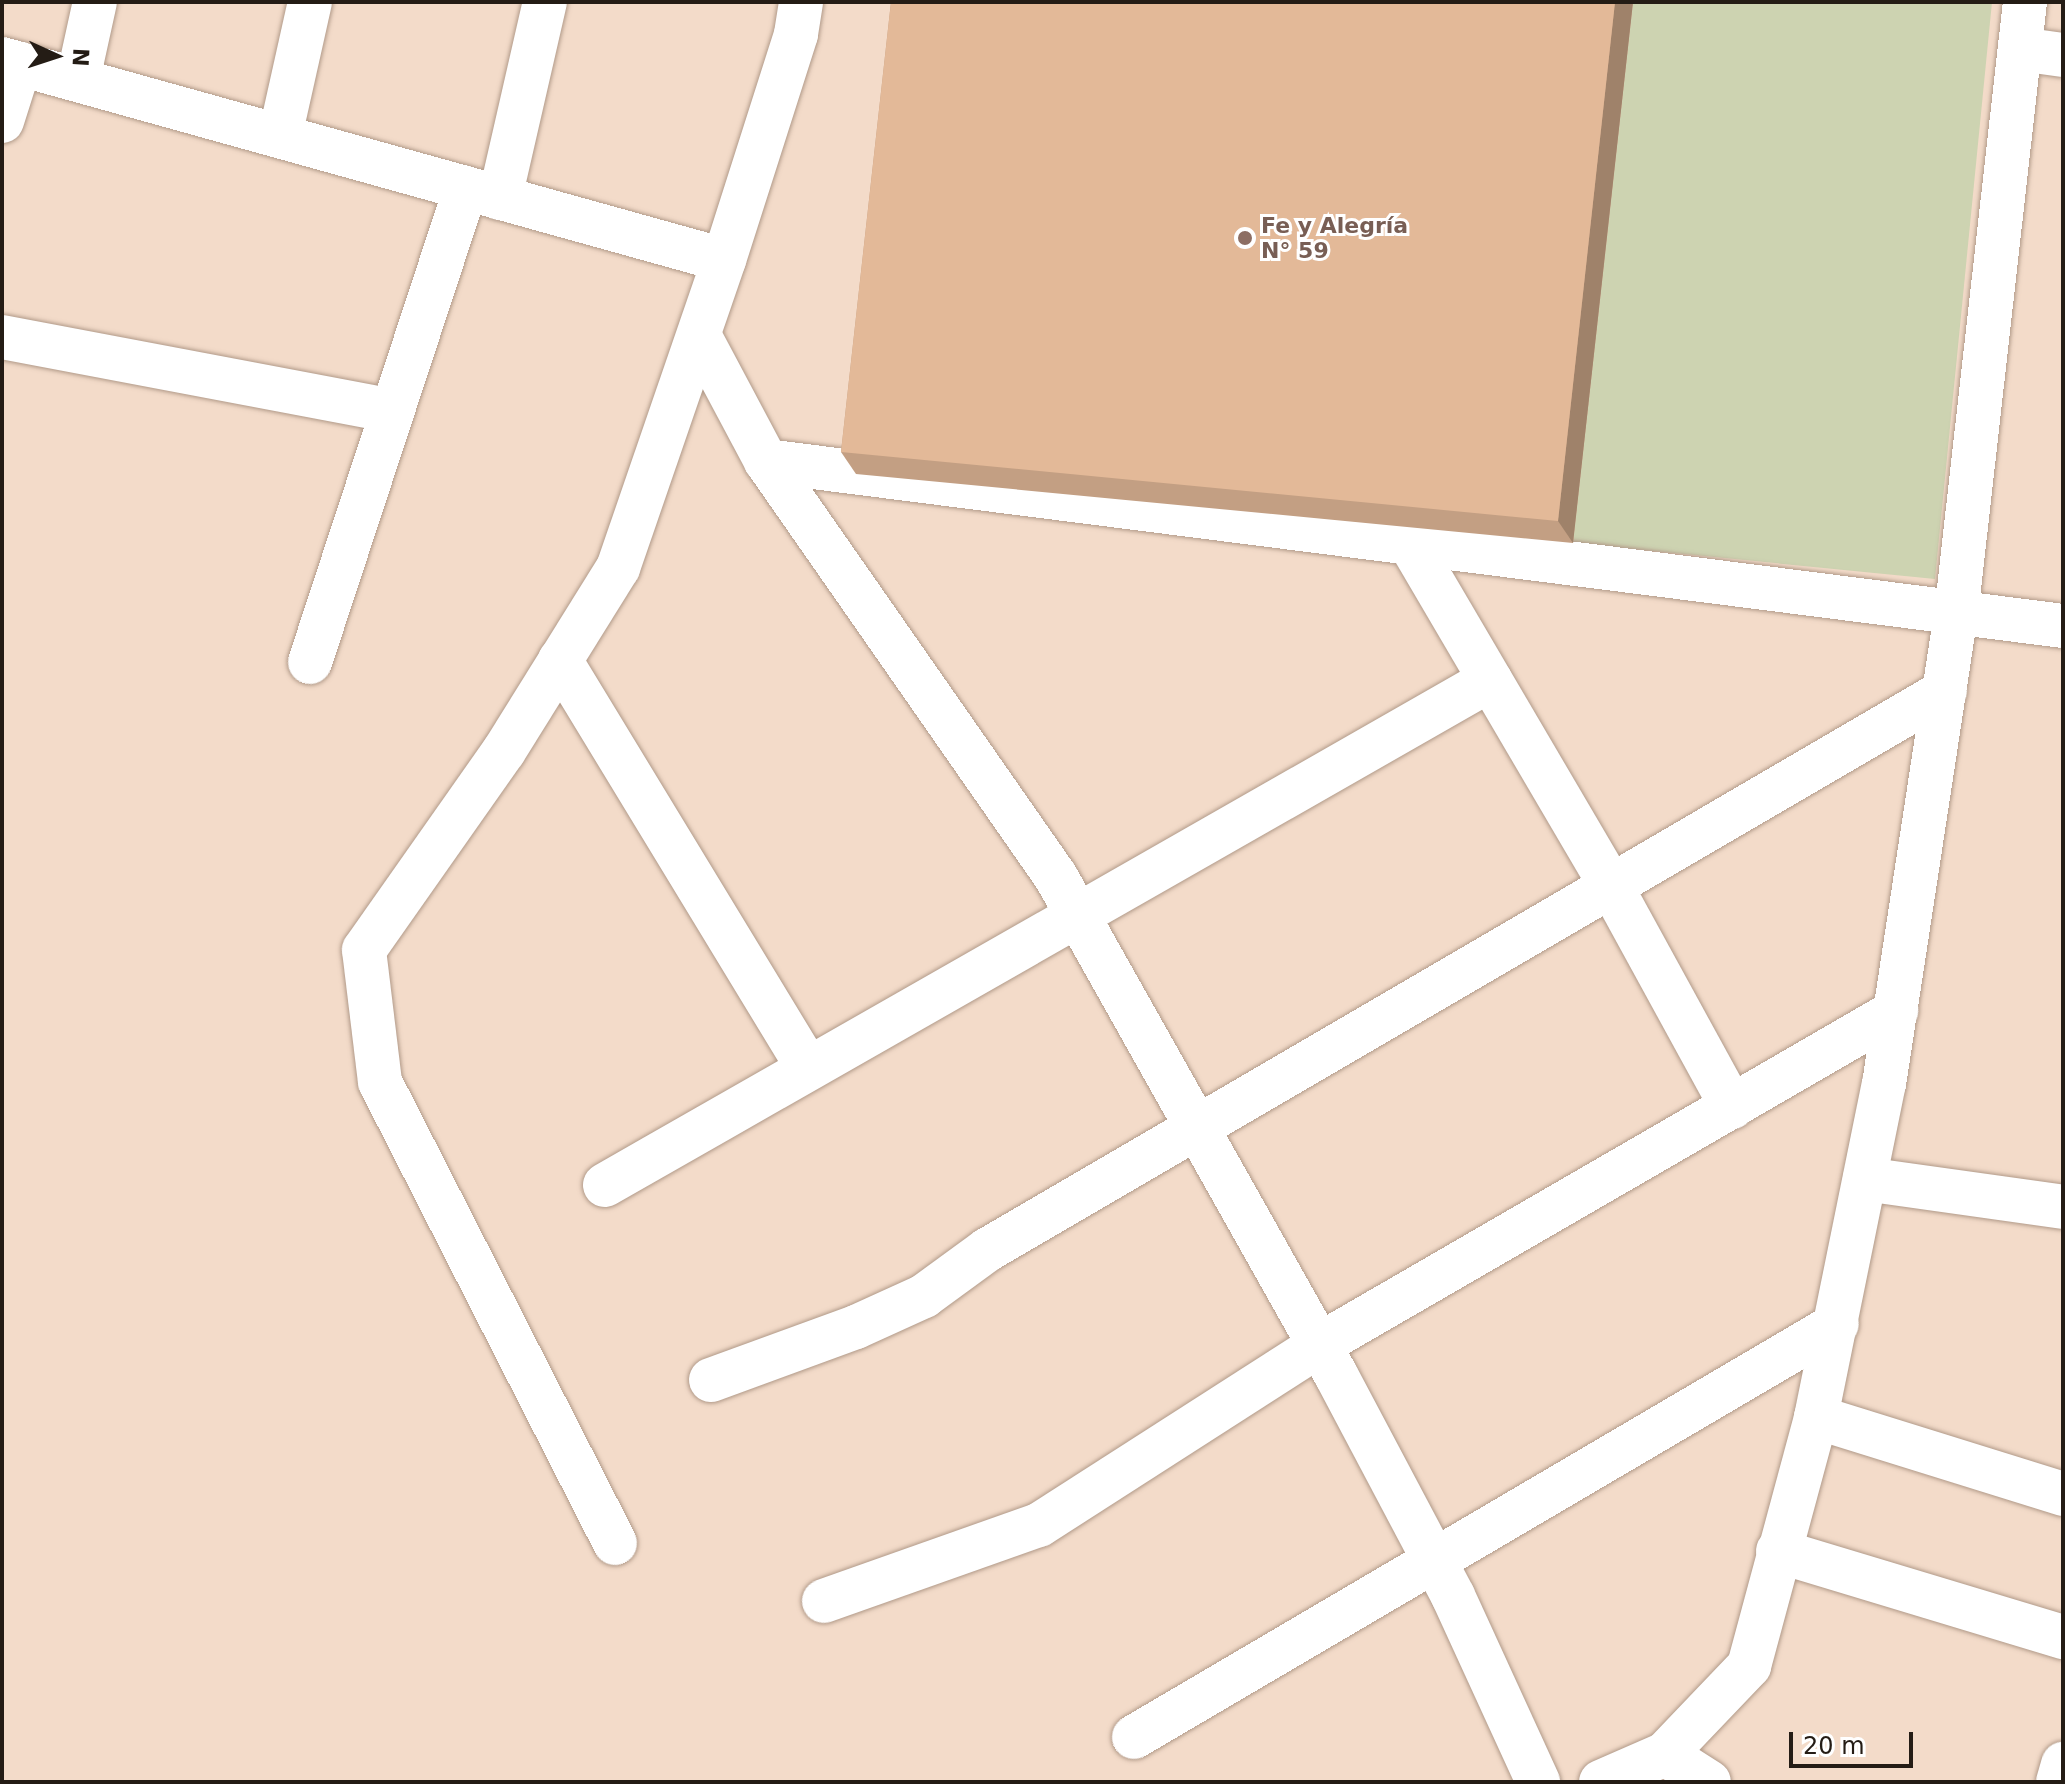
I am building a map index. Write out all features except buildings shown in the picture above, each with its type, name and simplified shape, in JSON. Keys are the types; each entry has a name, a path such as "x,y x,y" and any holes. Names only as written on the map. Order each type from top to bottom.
{"street":[{"path":"78,79 95,2"},
{"path":"280,136 310,2"},
{"path":"310,662 392,411 483,193 545,2"},
{"path":"615,1543 380,1082 364,950 504,751 618,568 700,337 796,34 801,2"},
{"path":"1601,1782 1665,1754 1749,1666 1816,1417 1837,1324 1896,1011 1945,691 2025,2"},
{"path":"2020,49 2063,55"},
{"path":"2,121 11,62 724,260"},
{"path":"2,337 392,411"},
{"path":"700,337 766,461 1007,800 1074,914 1319,1345 1433,1558 1538,1782"},
{"path":"766,461 1956,615 2063,626"},
{"path":"1411,545 1611,886 1732,1107"},
{"path":"1956,615 2063,596"},
{"path":"560,660 808,1068"},
{"path":"605,1185 1074,914 1490,680"},
{"path":"711,1380 856,1327 924,1296 987,1250 1945,691"},
{"path":"824,1601 1039,1525 1319,1345 1896,1011"},
{"path":"1865,1179 2063,1207"},
{"path":"1134,1737 1433,1558 1837,1324"},
{"path":"1816,1417 2063,1494"},
{"path":"1778,1551 2063,1637"},
{"path":"1665,1754 1709,1782"},
{"path":"2058,1782 2063,1764"}],"green space":[{"path":"1633,2 1992,2 1935,579 1573,543"}],"place":[{"name":"Fe y Alegría N° 59","path":"1245,238"}]}
